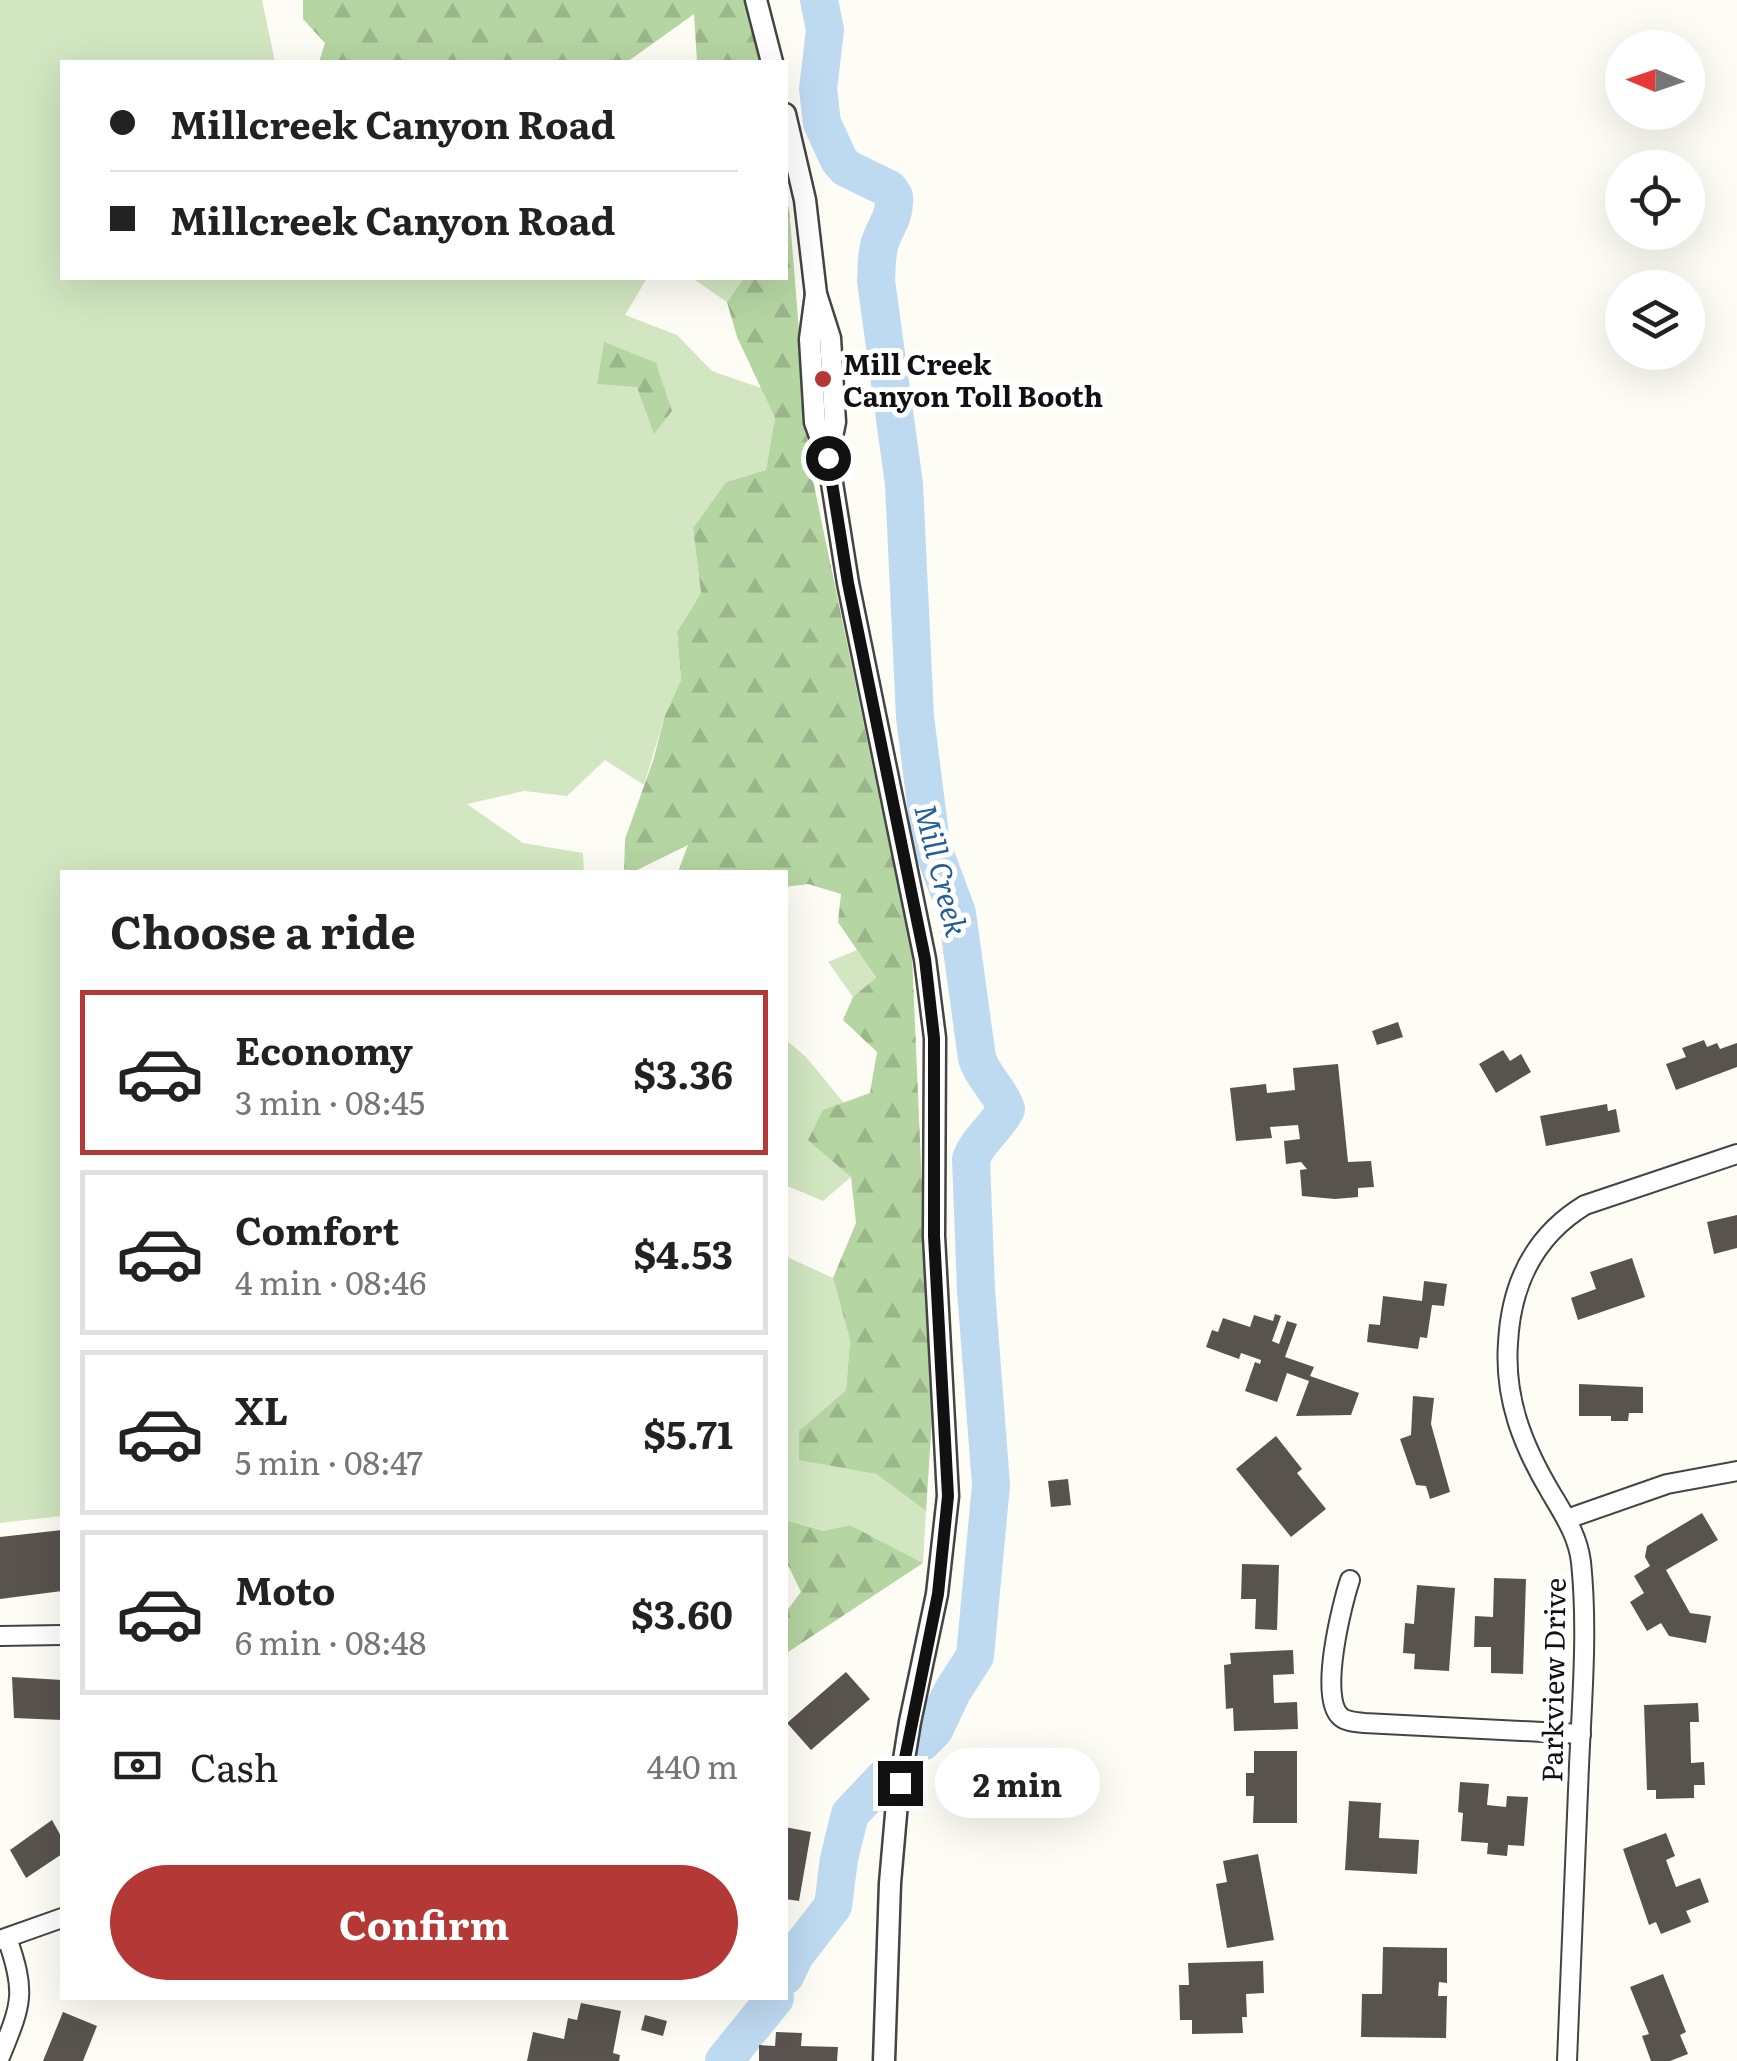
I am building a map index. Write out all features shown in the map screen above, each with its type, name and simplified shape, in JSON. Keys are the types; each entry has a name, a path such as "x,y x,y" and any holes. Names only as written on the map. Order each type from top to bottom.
{"street":[{"path":"756,0 771,60"},
{"path":"788,127 805,200 816,294 830,338 835,422 828,458 848,583 925,959 934,1038 934,1236 948,1496 938,1594 897,1803 884,2061"},
{"name":"Parkview Drive","path":"1567,2061 1580,1734 1581,1556 1567,1519 1520,1434 1507,1376 1511,1311 1532,1255 1553,1228 1585,1205 1737,1154"},
{"path":"1567,1519 1666,1484 1737,1471"},
{"path":"1350,1580 1336,1631 1333,1697 1342,1718 1364,1723 1580,1734"},
{"path":"0,1636 60,1635"},
{"path":"0,2058 21,1998 17,1966 4,1939 60,1919"}],"green space":[{"path":"0,0 262,0 275,60 60,60 60,280 646,280 625,315 677,335 712,371 761,388 775,418 766,470 726,482 693,528 701,593 677,632 681,680 665,715 644,785 605,760 567,796 524,791 467,804 523,843 583,853 584,870 60,870 60,1516 0,1523"},
{"path":"303,0 744,0 759,60 697,60 694,14 630,60 320,60 325,43 303,19"},
{"path":"789,207 810,466 912,955 932,1419 926,1511 876,1474 799,1460 799,1431 846,1390 850,1340 833,1278 856,1223 851,1177 808,1140 823,1110 870,1093 877,1052 843,1020 853,997 876,978 838,922 841,894 808,884 788,887 788,870 679,870 688,845 637,870 624,870 625,839 665,715 681,680 677,632 701,593 693,528 726,482 766,470 775,418 737,337 727,302 743,280 788,280"},
{"path":"695,280 743,280 727,302"},
{"path":"604,342 656,363 672,411 654,434 637,387 597,384"},
{"path":"857,950 876,979 853,997 828,962"},
{"path":"788,1042 844,1103 823,1110 851,1177 823,1201 788,1186"},
{"path":"788,1257 833,1278 850,1340 846,1390 799,1431 799,1459 876,1474 926,1511 923,1563 850,1525 825,1531 788,1521"},
{"path":"788,1521 824,1531 850,1525 923,1563 788,1652 788,1609 801,1592 788,1565"}],"building":[{"path":"1398,1022 1403,1037 1377,1045 1372,1031"},
{"path":"1704,1040 1707,1047 1717,1043 1720,1049 1737,1043 1737,1067 1676,1090 1666,1064 1686,1057 1682,1048"},
{"path":"1503,1050 1510,1061 1521,1054 1531,1072 1496,1093 1479,1064"},
{"path":"1338,1064 1348,1162 1371,1161 1374,1187 1358,1188 1358,1197 1302,1196 1300,1170 1307,1169 1301,1162 1286,1164 1284,1141 1300,1139 1298,1125 1270,1127 1272,1138 1236,1141 1230,1088 1266,1084 1267,1093 1295,1090 1293,1068"},
{"path":"1607,1104 1608,1111 1616,1109 1620,1132 1546,1146 1540,1116"},
{"path":"1737,1215 1737,1248 1714,1254 1707,1222"},
{"path":"1632,1258 1645,1297 1578,1320 1571,1298 1596,1289 1590,1272"},
{"path":"1424,1281 1447,1284 1444,1306 1432,1305 1427,1338 1420,1337 1418,1349 1367,1342 1369,1324 1380,1325 1383,1296 1422,1301"},
{"path":"1275,1314 1281,1316 1272,1341 1279,1344 1287,1321 1297,1324 1285,1357 1314,1367 1310,1376 1359,1393 1351,1415 1296,1416 1309,1381 1287,1373 1277,1402 1245,1391 1255,1362 1260,1364 1261,1360 1241,1353 1239,1359 1206,1347 1212,1330 1218,1332 1223,1318 1250,1327 1254,1315 1273,1321"},
{"path":"1579,1384 1643,1387 1643,1413 1629,1413 1628,1421 1611,1421 1611,1416 1579,1416"},
{"path":"1413,1396 1434,1398 1431,1424 1450,1492 1430,1499 1426,1486 1416,1485 1400,1439 1411,1435"},
{"path":"1276,1436 1302,1469 1297,1473 1326,1509 1291,1537 1236,1469"},
{"path":"1068,1479 1071,1505 1051,1507 1048,1481"},
{"path":"1702,1513 1718,1540 1666,1570 1690,1613 1711,1616 1706,1643 1669,1636 1661,1623 1647,1631 1630,1602 1644,1593 1634,1576 1650,1566 1645,1557 1647,1546"},
{"path":"60,1530 60,1591 0,1599 0,1537"},
{"path":"1242,1564 1279,1565 1277,1630 1255,1629 1256,1599 1241,1599"},
{"path":"1494,1578 1526,1579 1523,1674 1491,1673 1491,1647 1474,1647 1475,1616 1493,1617"},
{"path":"1417,1585 1455,1588 1449,1671 1414,1669 1415,1654 1403,1653 1405,1623 1414,1624"},
{"path":"1293,1650 1294,1674 1273,1675 1274,1703 1297,1702 1298,1729 1234,1731 1233,1708 1226,1709 1224,1665 1231,1664 1230,1653"},
{"path":"846,1672 870,1699 811,1750 788,1722"},
{"path":"12,1677 60,1680 60,1720 14,1718"},
{"path":"1698,1703 1699,1722 1690,1722 1691,1763 1704,1762 1705,1785 1694,1785 1694,1798 1656,1799 1656,1790 1647,1790 1644,1705"},
{"path":"1254,1751 1297,1751 1297,1823 1253,1823 1254,1796 1246,1796 1246,1773 1254,1773"},
{"path":"1460,1782 1489,1784 1487,1805 1506,1807 1507,1796 1528,1797 1524,1846 1508,1845 1507,1856 1487,1854 1488,1843 1461,1841"},
{"path":"1349,1801 1381,1803 1379,1838 1419,1840 1417,1874 1345,1870"},
{"path":"52,1820 60,1834 60,1855 26,1878 10,1850"},
{"path":"788,1828 811,1832 799,1901 788,1899"},
{"path":"1666,1833 1675,1856 1666,1860 1676,1887 1700,1878 1709,1902 1686,1911 1691,1922 1661,1934 1656,1922 1649,1925 1623,1849"},
{"path":"1258,1854 1274,1940 1227,1948 1216,1884 1227,1882 1223,1861"},
{"path":"1383,1947 1447,1948 1447,1983 1439,1982 1438,1996 1447,1996 1446,2038 1361,2037 1362,1994 1382,1994"},
{"path":"1263,1961 1264,1993 1246,1994 1243,2033 1192,2034 1192,2020 1180,2020 1179,1985 1189,1985 1188,1963"},
{"path":"1663,1974 1686,2032 1680,2035 1688,2054 1670,2061 1651,2061 1642,2036 1649,2034 1630,1987"},
{"path":"581,2003 621,2011 613,2053 620,2055 619,2061 527,2061 533,2032 564,2039 568,2018 577,2020"},
{"path":"63,2012 97,2026 83,2061 43,2061"},
{"path":"645,2015 667,2021 663,2036 641,2030"},
{"path":"776,2032 802,2033 801,2046 838,2047 837,2061 759,2061 759,2045 775,2046"}],"waterway":[{"name":"Mill Creek","path":"819,0 825,30 818,89 822,123 846,168 889,189 894,196 879,248 876,281 904,484 915,717 931,843 957,913 977,1058 1006,1109 971,1159 976,1290 991,1485 975,1656 934,1730 922,1742"},
{"name":"Mill Creek","path":"788,1970 833,1906 850,1814 885,1777"},
{"name":"Mill Creek","path":"724,2061 773,2000"}],"place":[{"name":"Mill Creek Canyon Toll Booth","path":"823,379"}],"route":[{"path":"828,458 848,583 933,1015 934,1236 948,1496 938,1594 900,1783"}]}
